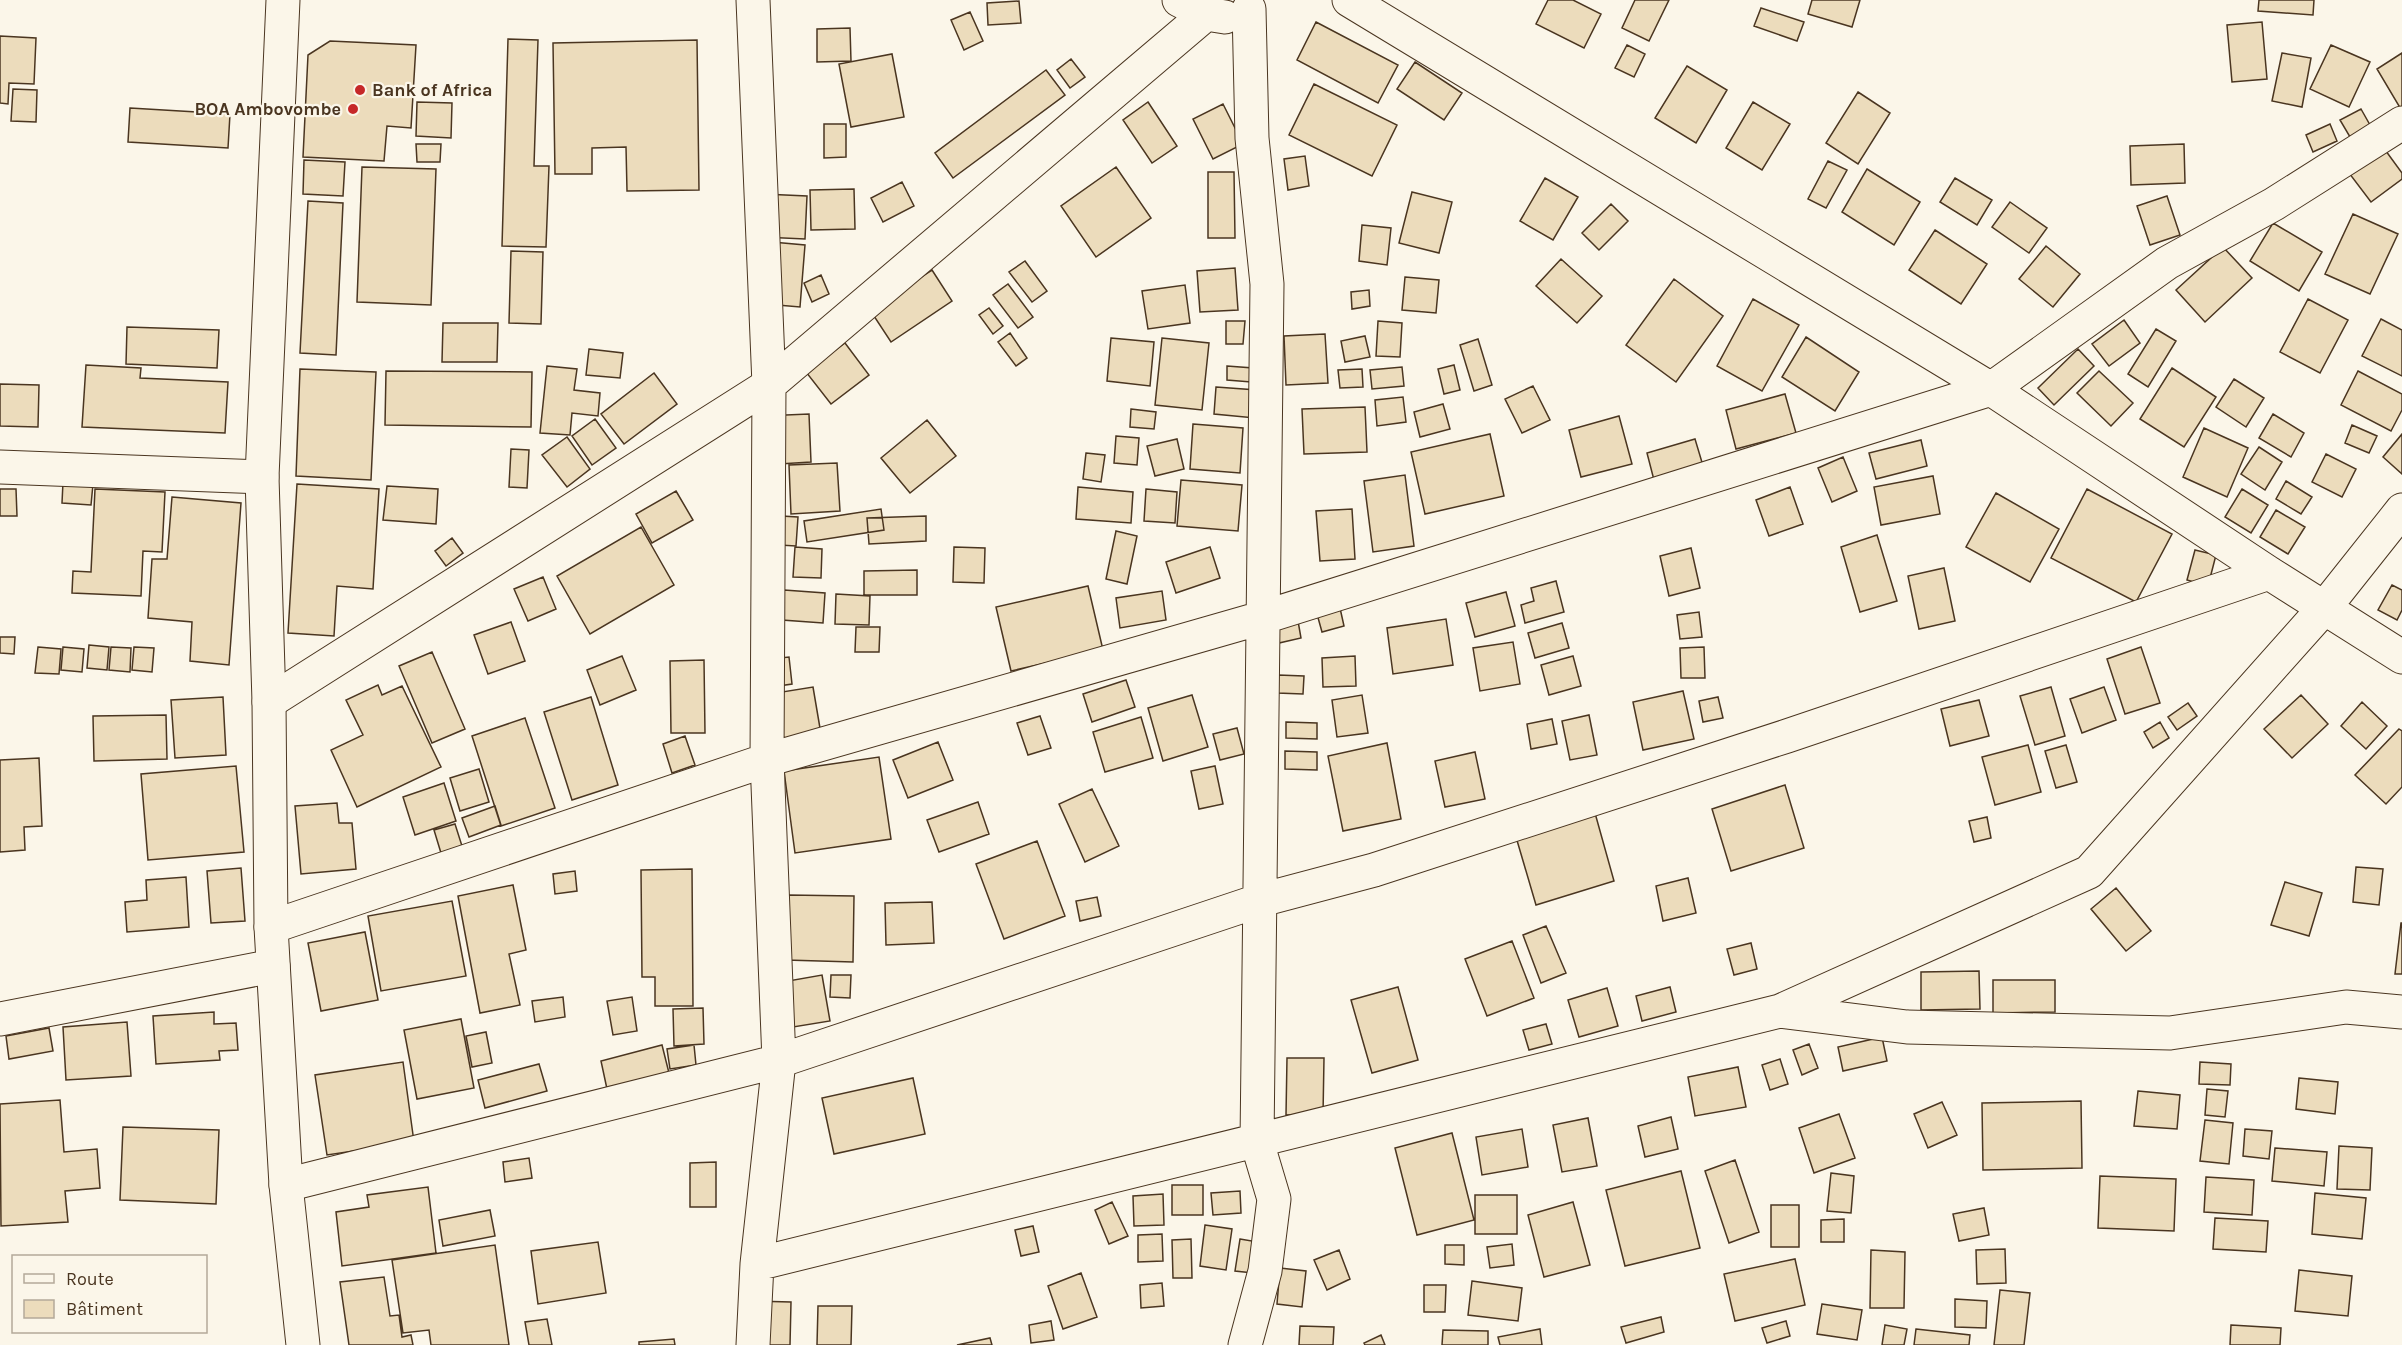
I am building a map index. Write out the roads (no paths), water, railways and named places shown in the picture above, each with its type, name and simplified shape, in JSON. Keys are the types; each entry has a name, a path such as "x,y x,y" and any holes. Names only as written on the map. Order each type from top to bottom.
{"street":[{"path":"283,0 262,477 269,702 271,927 286,1185 303,1345"},
{"path":"753,0 769,386 767,760 779,1061 757,1264 753,1345"},
{"path":"1349,0 1991,389 2402,657"},
{"path":"269,702 769,386 1193,7 1228,17 1253,5 1252,138 1266,284 1257,1142 1274,1199 1265,1271 1245,1345"},
{"path":"271,927 767,760 1261,618 1991,389 2167,263 2274,204 2402,123"},
{"path":"0,467 262,477"},
{"path":"757,1264 1780,1011 2089,872 2325,608 2402,510"},
{"path":"286,1185 779,1061 1261,900 1374,870 1787,736 2270,573"},
{"path":"0,1019 273,966"},
{"path":"1780,1011 1907,1027 2170,1033 2346,1007 2402,1012"}],"place":[{"name":"Bank of Africa","path":"360,90"},
{"name":"BOA Ambovombe","path":"353,109"}]}
